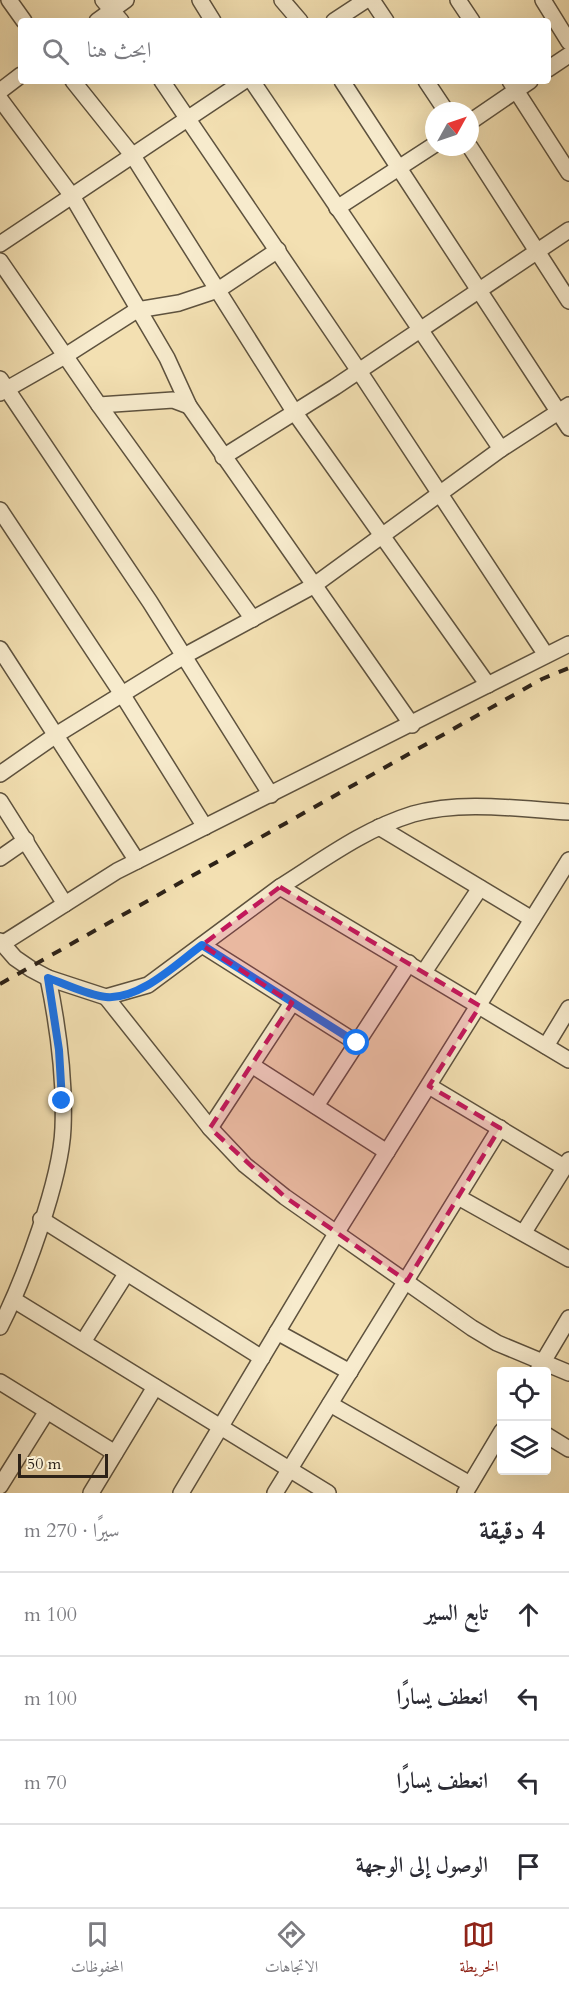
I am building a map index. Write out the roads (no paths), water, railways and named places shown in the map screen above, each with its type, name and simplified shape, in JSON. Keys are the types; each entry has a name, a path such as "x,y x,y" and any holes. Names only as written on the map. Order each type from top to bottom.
{"street":[{"path":"9,0 22,18"},
{"path":"112,10 126,0"},
{"path":"200,0 211,18"},
{"path":"282,0 297,18"},
{"path":"339,18 366,0"},
{"path":"372,0 384,18"},
{"path":"458,0 469,18"},
{"path":"543,0 569,42"},
{"path":"551,67 569,55"},
{"path":"0,91 18,77"},
{"path":"75,84 133,156 295,413 488,686"},
{"path":"164,84 359,371 546,655"},
{"path":"0,244 240,84"},
{"path":"254,84 501,450"},
{"path":"344,84 480,290 564,409 569,428"},
{"path":"428,84 440,102"},
{"path":"479,114 513,86 569,173"},
{"path":"0,99 72,196 167,358 189,406 412,725"},
{"path":"337,208 425,151"},
{"path":"476,156 539,250 569,301"},
{"path":"224,457 295,413 569,231"},
{"path":"271,795 184,656 2,387 65,356 137,310 179,303 218,290 278,250"},
{"path":"0,261 99,405 253,619"},
{"path":"99,405 173,400 189,406"},
{"path":"0,774 56,735 184,656 313,586 501,450 564,409"},
{"path":"0,510 122,694 205,827"},
{"path":"569,644 412,725 137,861 1,942 15,958 48,978 106,997 210,1128 245,1165 285,1197 497,1343 540,1367 569,1318"},
{"path":"0,649 137,861"},
{"path":"0,801 65,904"},
{"path":"106,997 148,985 280,887 379,827 415,814 458,808 569,812"},
{"path":"379,827 532,919"},
{"path":"0,858 26,840"},
{"path":"181,1493 337,1232 569,860"},
{"path":"280,887 569,1060"},
{"path":"424,972 480,888"},
{"path":"202,945 357,1043"},
{"path":"316,1106 409,963"},
{"path":"0,1327 14,1300 60,1154 63,1126 59,1050 48,978"},
{"path":"210,1128 292,1004"},
{"path":"546,1046 569,1008"},
{"path":"253,1066 387,1152"},
{"path":"429,1086 500,1128 567,1163 524,1232"},
{"path":"275,1493 500,1128"},
{"path":"458,1197 569,1259"},
{"path":"41,1219 262,1358"},
{"path":"83,1342 126,1274"},
{"path":"14,1300 328,1493"},
{"path":"277,1332 350,1372"},
{"path":"551,1369 569,1372"},
{"path":"0,1382 116,1453"},
{"path":"91,1493 156,1387"},
{"path":"330,1404 467,1489 497,1438"},
{"path":"0,1486 47,1411"},
{"path":"551,1438 569,1449"}],"railway":[{"path":"0,984 542,679 569,668"}]}
